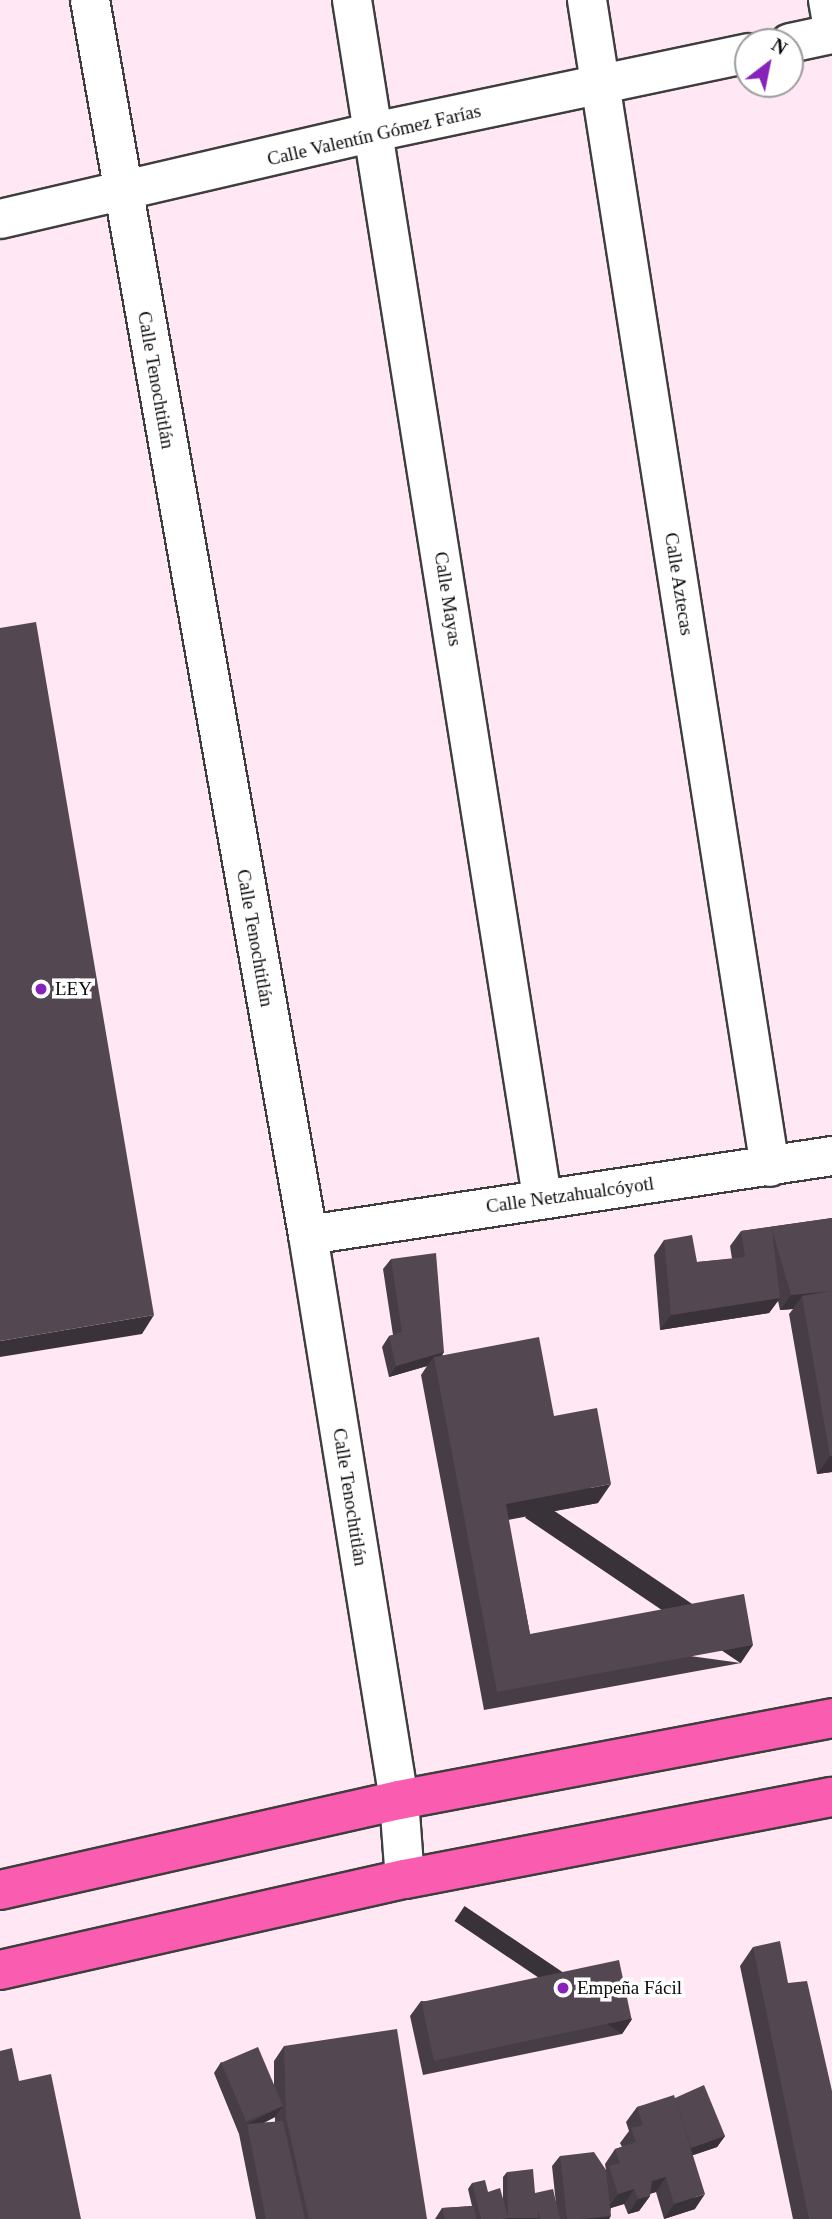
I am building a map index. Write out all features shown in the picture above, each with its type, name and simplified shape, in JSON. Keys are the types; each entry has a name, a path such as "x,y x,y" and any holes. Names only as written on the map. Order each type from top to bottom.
{"main road":[{"path":"0,1890 399,1800 832,1718"},
{"path":"0,1970 405,1879 832,1797"}],"street":[{"name":"Calle Tenochtitlán","path":"90,0 122,194 308,1235 399,1800 405,1879"},
{"name":"Calle Mayas","path":"352,0 542,1197"},
{"name":"Calle Aztecas","path":"587,0 770,1167"},
{"path":"828,0 832,22"},
{"path":"804,41 832,34"},
{"name":"Calle Valentín Gómez Farías","path":"0,219 122,194 374,132 734,56"},
{"name":"Calle Netzahualcóyotl","path":"308,1235 542,1197 770,1167 832,1156"}],"building":[{"name":"LEY","path":"36,622 154,1315 0,1341 0,628"},
{"path":"832,1218 832,1291 791,1295 772,1230 780,1298 671,1315 664,1240 692,1235 697,1262 745,1257 741,1231"},
{"path":"436,1253 444,1352 396,1366 389,1336 402,1332 391,1259"},
{"path":"832,1291 832,1456 830,1456 802,1296"},
{"path":"539,1337 554,1416 597,1408 611,1484 506,1504 530,1634 744,1594 753,1645 497,1692 434,1357"},
{"path":"780,1941 788,1983 807,1981 832,2091 832,2219 809,2219 753,1947"},
{"path":"619,1960 631,2019 434,2061 421,2002"},
{"path":"397,2029 427,2219 309,2219 286,2117 284,2046"},
{"path":"258,2047 283,2106 246,2122 221,2063"},
{"path":"12,2048 19,2081 51,2074 81,2219 0,2219 0,2051"},
{"path":"704,2085 725,2136 691,2148 675,2098"},
{"path":"674,2095 705,2194 674,2204 666,2177 652,2181 650,2196 638,2199 634,2189 618,2194 609,2166 620,2163 615,2149 636,2142 631,2128 643,2125 637,2107"},
{"path":"283,2121 305,2219 266,2219 247,2124"},
{"path":"594,2152 606,2170 611,2216 567,2219 560,2156"},
{"path":"533,2169 535,2193 553,2189 560,2219 540,2219 538,2209 538,2218 481,2219 472,2183 485,2180 488,2192 500,2188 508,2217 507,2172"},
{"path":"474,2206 476,2219 445,2219 442,2208"}],"place":[{"name":"LEY","path":"41,989"},
{"name":"Empeña Fácil","path":"563,1988"}]}
